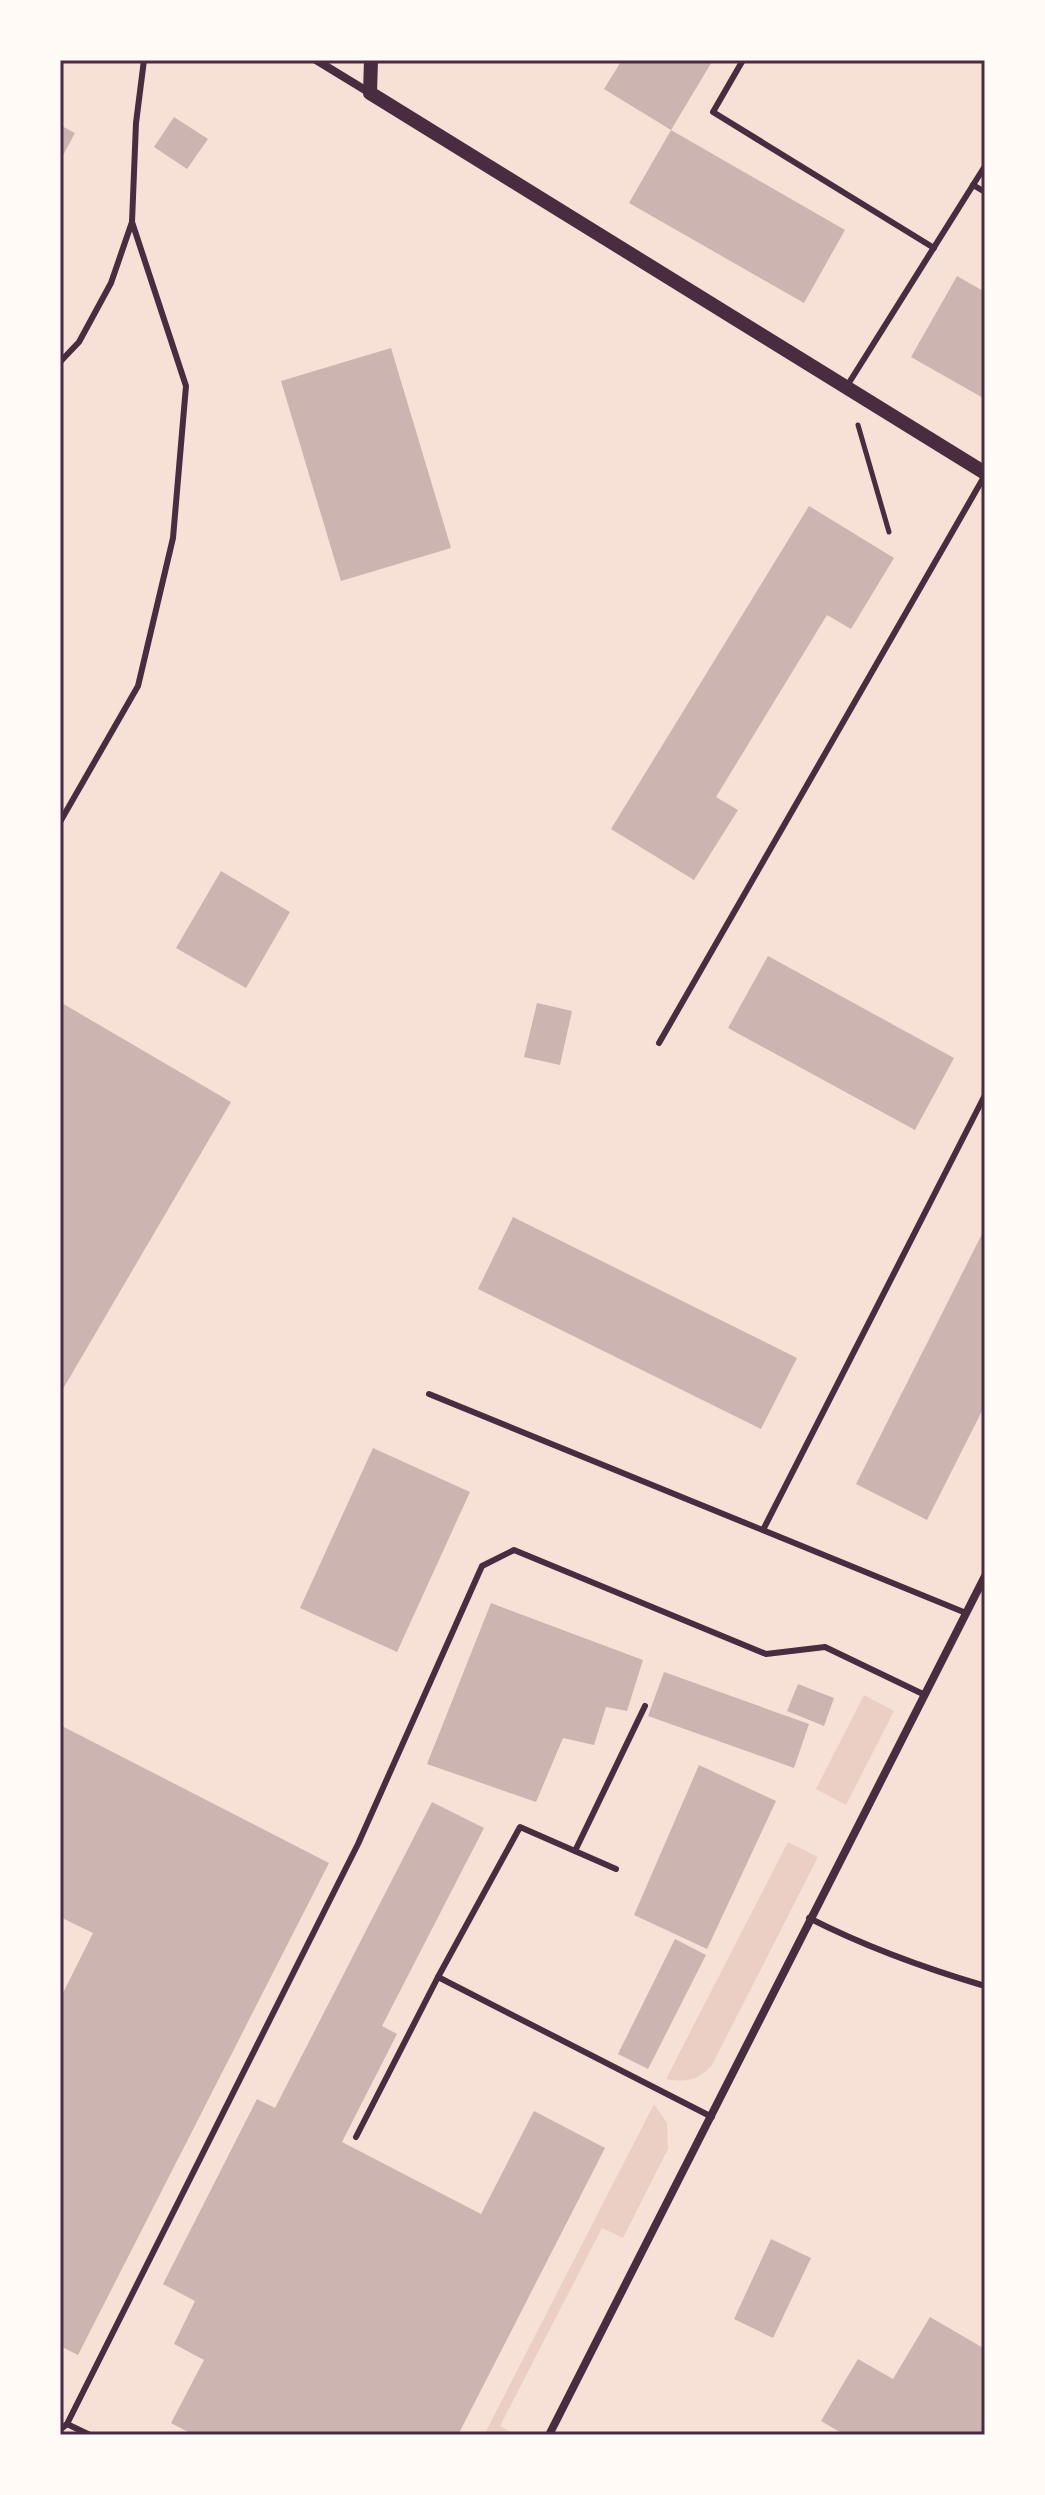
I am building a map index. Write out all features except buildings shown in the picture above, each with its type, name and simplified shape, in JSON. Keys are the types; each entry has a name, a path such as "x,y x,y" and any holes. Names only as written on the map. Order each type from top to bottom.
{"street":[{"path":"316,60 985,474"},
{"path":"370,93 371,60"},
{"path":"549,2435 985,1576"}],"lane":[{"path":"60,362 79,342 111,283 132,222 136,123 144,60"},
{"path":"743,60 713,112 934,248"},
{"path":"847,386 985,166"},
{"path":"973,185 985,192"},
{"path":"60,822 138,686 173,538 186,386 132,222"},
{"path":"659,1043 985,474"},
{"path":"763,1530 985,1095"},
{"path":"429,1394 966,1613"},
{"path":"60,2430 67,2424 358,1844 482,1566 514,1550 766,1654 825,1647 925,1695"},
{"path":"575,1851 645,1706"},
{"path":"356,2137 520,1827 616,1869"},
{"path":"809,1918 910,1964 985,1986"},
{"path":"438,1977 712,2117"},
{"path":"67,2424 90,2435"}],"path":[{"path":"847,386 889,532"}],"shaded area":[{"path":"864,1695 894,1711 846,1805 816,1789"},
{"path":"788,1842 818,1857 712,2065 692,2079 666,2079"},
{"path":"654,2104 667,2123 668,2149 623,2238 602,2228 500,2426 516,2435 484,2435"}]}
